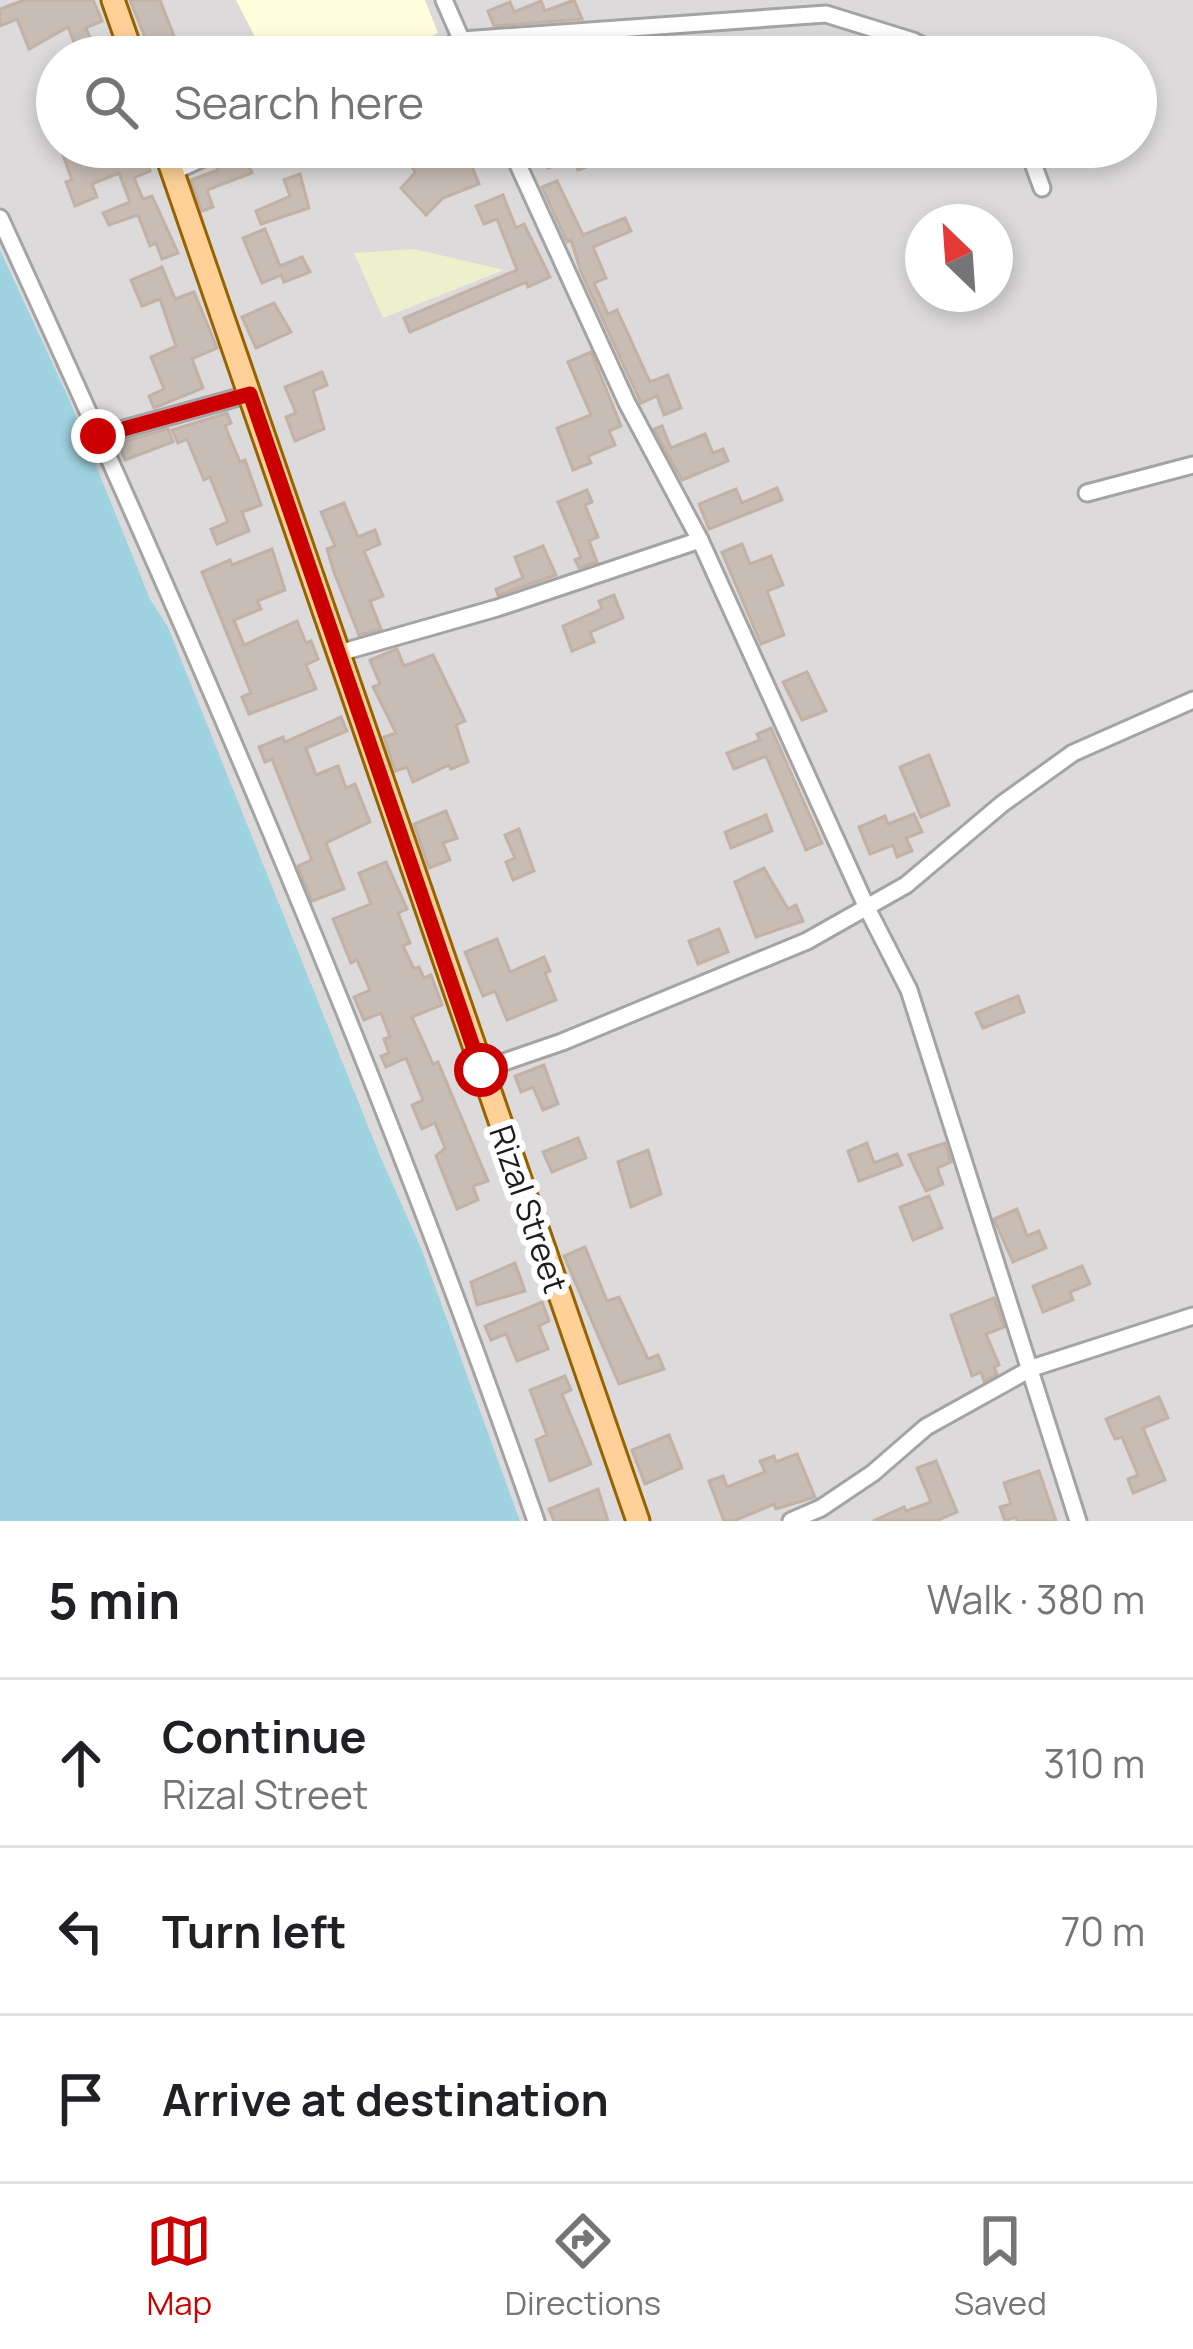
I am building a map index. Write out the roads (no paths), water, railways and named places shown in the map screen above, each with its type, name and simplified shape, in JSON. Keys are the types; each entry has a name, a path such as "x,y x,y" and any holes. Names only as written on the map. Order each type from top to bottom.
{"main road":[{"path":"113,0 126,36"},
{"name":"Rizal Street","path":"172,168 638,1521"}],"street":[{"path":"444,0 460,36"},
{"path":"506,36 824,7 900,36"},
{"path":"173,172 182,168"},
{"path":"520,168 627,403 700,540 909,990 1078,1521"},
{"path":"1035,168 1042,188"},
{"path":"0,218 353,1028 536,1521"},
{"path":"98,436 250,394"},
{"path":"1087,493 1193,466"},
{"path":"339,653 518,602 700,540"},
{"path":"481,1070 562,1042 807,941 906,885 1002,804 1073,753 1193,700"},
{"path":"791,1521 821,1508 873,1472 926,1427 1032,1368 1193,1316"}],"water":[{"path":"0,250 69,399 150,599 168,627 421,1248 520,1521 0,1521"}]}
